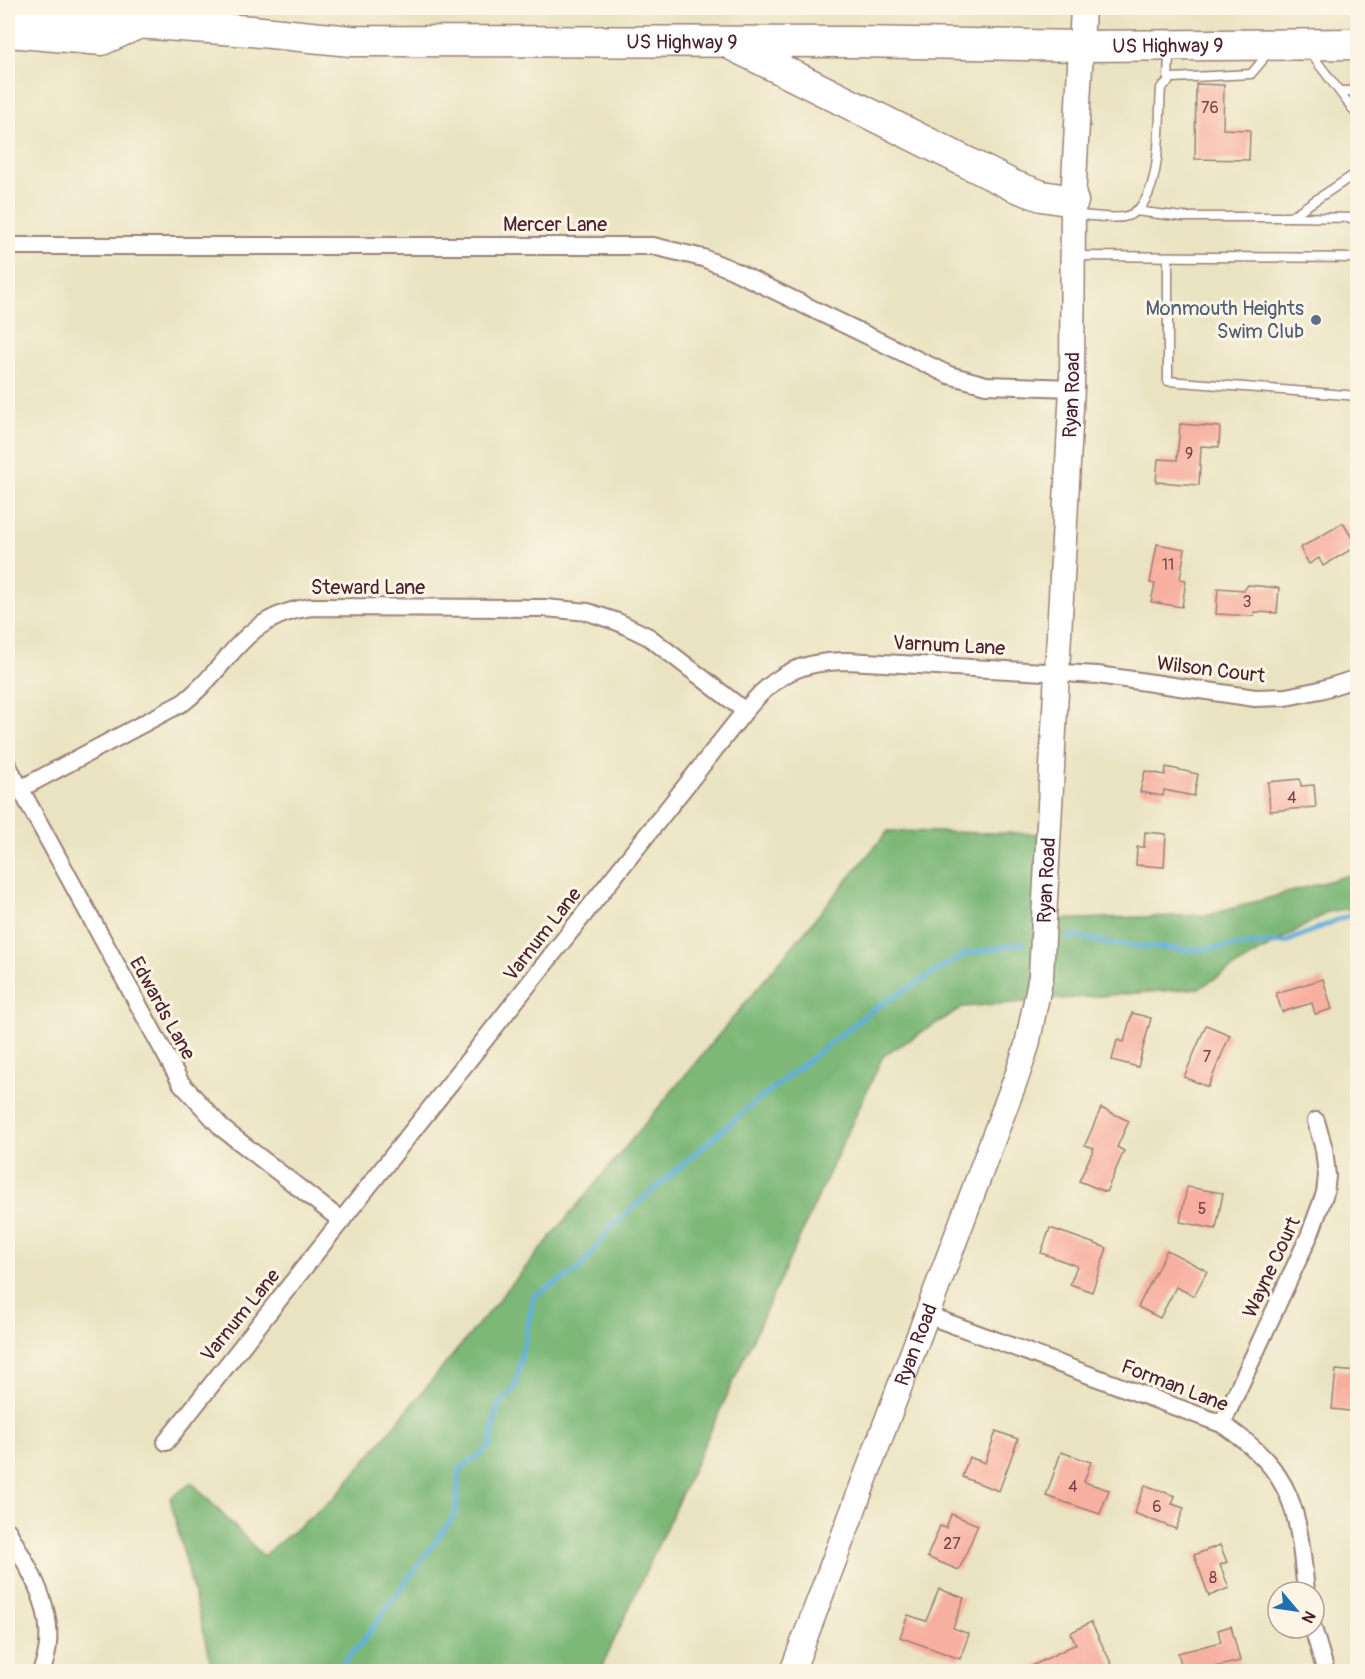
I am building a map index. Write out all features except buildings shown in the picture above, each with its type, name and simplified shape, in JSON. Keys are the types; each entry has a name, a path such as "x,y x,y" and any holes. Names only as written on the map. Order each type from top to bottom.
{"highway":[{"name":"US Highway 9","path":"8,14 251,31 351,41 729,44 856,42 1082,46 1358,44"},
{"path":"729,44 1014,186 1073,208"}],"street":[{"name":"Ryan Road","path":"792,1671 1018,1073 1034,1016 1045,944 1072,388 1073,208 1083,8"},
{"path":"8,35 102,43 142,25"},
{"name":"Mercer Lane","path":"8,246 653,246 703,258 730,269 949,375 986,385 1072,388"},
{"name":"Steward Lane","path":"20,789 184,702 203,687 255,628 279,614 311,608 545,608 588,612 618,622 649,637 745,711"},
{"name":"Varnum Lane","path":"166,1442 745,711 773,681 792,669 826,661 1058,672"},
{"name":"Wilson Court","path":"1058,672 1098,675 1255,698 1286,697 1320,690 1358,678"},
{"name":"Edwards Lane","path":"8,766 181,1083 224,1129 342,1221"},
{"name":"Wayne Court","path":"1222,1424 1310,1234 1325,1193 1327,1176 1324,1149 1316,1121"},
{"name":"Forman Lane","path":"927,1315 1222,1424 1262,1454 1289,1493 1300,1528 1305,1580"},
{"path":"8,1531 44,1600 48,1621 48,1645 41,1671"},
{"path":"1316,1640 1326,1671"}],"lane":[{"path":"1303,44 1358,116"},
{"path":"1167,82 1170,45"},
{"path":"1073,208 1124,217 1142,208 1153,184 1161,88 1172,78 1251,74 1262,61 1267,45"},
{"path":"1341,91 1358,91"},
{"path":"1290,217 1358,172"},
{"path":"1135,211 1183,217 1358,218"},
{"path":"1073,256 1358,258"},
{"path":"1168,257 1168,381 1358,396"}],"green space":[{"path":"888,831 1048,834 1045,920 1209,915 1357,873 1357,907 1328,912 1199,988 963,1007 883,1056 600,1671 213,1671 170,1498 192,1483 263,1556 335,1497"}],"waterway":[{"path":"1068,939 1076,936 1112,944 1189,950 1286,942 1358,911"},
{"path":"334,1672 361,1644 456,1513 459,1470 490,1447 497,1408 515,1388 534,1296 579,1270 611,1227 748,1108 875,1008 966,954 1023,943"}],"place":[{"name":"Monmouth Heights Swim Club","path":"1316,320"}]}
